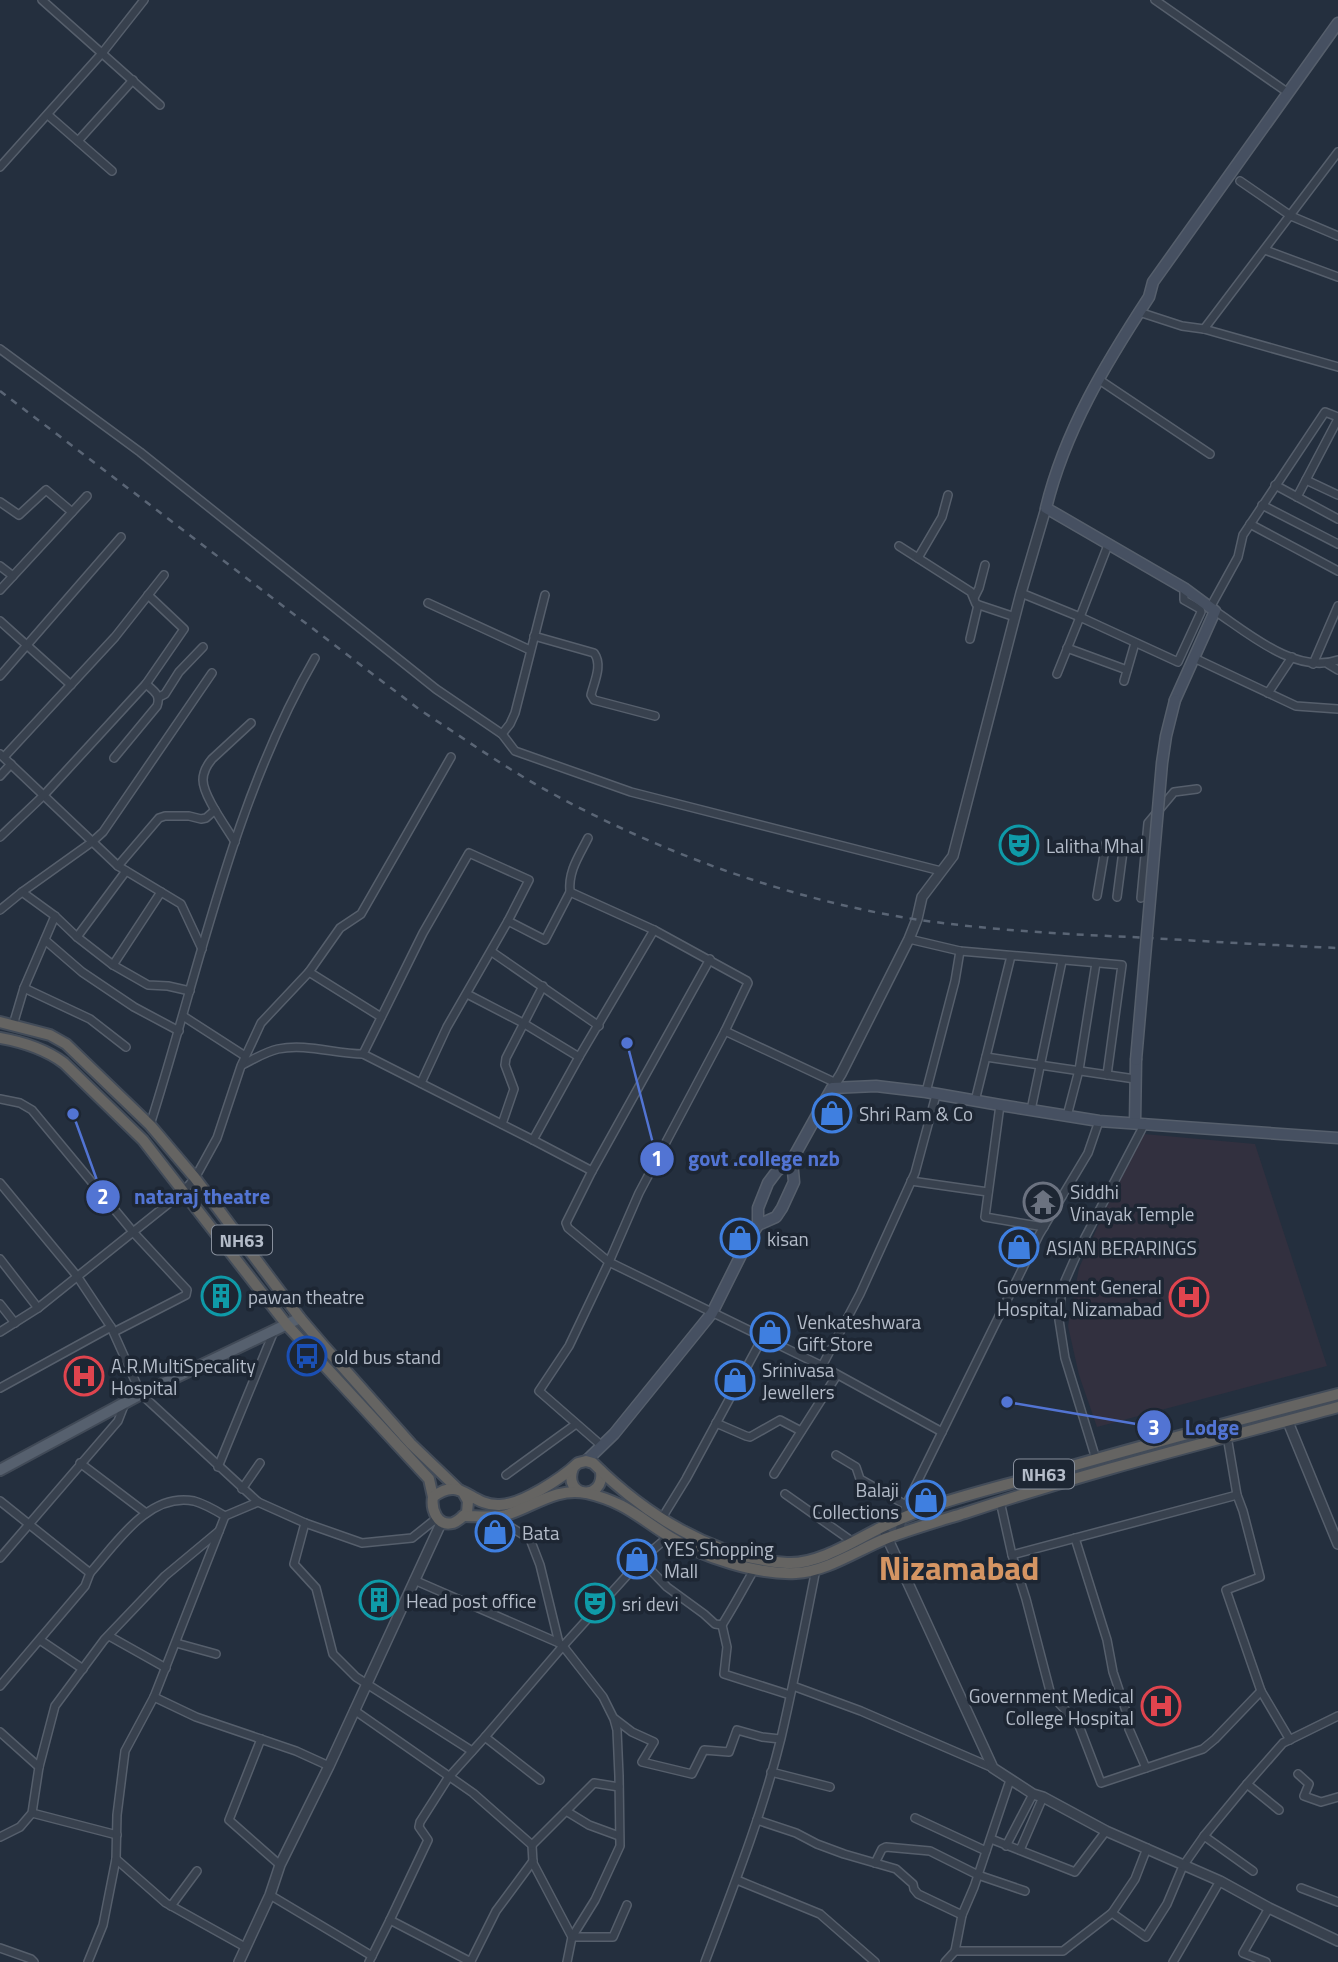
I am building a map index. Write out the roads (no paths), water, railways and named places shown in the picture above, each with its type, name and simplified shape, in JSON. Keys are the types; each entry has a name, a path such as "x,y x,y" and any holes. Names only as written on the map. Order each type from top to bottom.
{"highway":[{"name":"NH63","path":"0,1022 50,1035 66,1044 150,1125 195,1178 300,1318 411,1444 463,1493 501,1511"},
{"name":"NH63","path":"0,1038 44,1050 64,1063 143,1140 288,1325 429,1479 432,1505 440,1520 449,1524 463,1516 501,1511 564,1493 582,1492 622,1505 693,1550 755,1568 792,1573 816,1569 893,1536 1000,1501 1338,1407"},
{"name":"NH63","path":"501,1511 578,1463 586,1461 593,1463 629,1494 691,1536 729,1552 788,1563 818,1558 902,1518 941,1503 1338,1394"},
{"path":"573,1468 571,1483 582,1492 597,1489 601,1482 601,1471"},
{"path":"433,1497 442,1490 453,1488 463,1493 468,1501 467,1513 463,1516"}],"main road":[{"path":"1140,1123 1135,1079 1136,1060 1162,763 1175,700 1213,609 1184,588 1046,508 1065,445 1098,379 1149,297 1153,282 1338,23"},
{"path":"758,1226 758,1208 768,1183 777,1171 792,1160 834,1085 876,1086 931,1093 1099,1121 1338,1138"},
{"path":"586,1461 614,1434 712,1313 758,1226 776,1217 782,1208 794,1182 792,1160"},
{"path":"0,1470 142,1394 300,1318"}],"street":[{"path":"42,0 160,105"},
{"path":"0,167 103,52 144,0"},
{"path":"1155,0 1287,92"},
{"path":"78,141 133,80"},
{"path":"48,115 112,171"},
{"path":"1204,329 1338,152"},
{"path":"1240,181 1291,216 1338,236"},
{"path":"1265,250 1338,277"},
{"path":"1139,312 1182,327 1204,329 1338,367"},
{"path":"0,349 140,452 436,690 502,734 510,747 520,754 631,792 941,871"},
{"path":"1098,379 1210,454"},
{"path":"1297,497 1334,436 1338,418 1325,412 1241,538 1238,557 1213,609 1279,653 1313,664 1328,664 1338,660"},
{"path":"1306,480 1338,495"},
{"path":"1275,485 1338,519"},
{"path":"0,502 17,515 21,514 46,490 72,512"},
{"path":"918,558 942,517 948,495"},
{"path":"0,590 87,496"},
{"path":"1262,505 1338,544"},
{"path":"724,1031 834,1085 909,939 922,897 953,856 1021,593 1046,508"},
{"path":"1250,524 1338,571"},
{"path":"0,676 121,537"},
{"path":"1057,674 1108,545"},
{"path":"899,546 971,592 976,602 1015,617"},
{"path":"970,639 985,565"},
{"path":"0,566 13,576"},
{"path":"164,575 71,685 2,755 118,866 181,904 202,949"},
{"path":"1021,593 1080,617 1176,663 1179,662 1201,612 1184,600 1184,588"},
{"path":"0,837 44,795 146,684 184,629 148,595"},
{"path":"502,734 515,713 545,595"},
{"path":"428,603 530,650"},
{"path":"1313,664 1338,606"},
{"path":"0,621 71,685"},
{"path":"534,636 594,653 598,666 591,695 594,700 655,716"},
{"path":"1124,681 1135,643"},
{"path":"159,697 165,694 180,672 203,647"},
{"path":"1068,648 1127,670"},
{"path":"1268,693 1292,657"},
{"path":"150,1125 223,875 258,778 295,691 315,658"},
{"path":"1194,658 1296,706 1338,709"},
{"path":"1328,664 1338,670"},
{"path":"0,910 93,842 115,818 212,673"},
{"path":"146,684 159,697"},
{"path":"114,758 157,706 159,697"},
{"path":"235,842 215,810 204,788 203,779 212,759 251,723"},
{"path":"0,1332 38,1308 134,1233 183,1192 195,1178 217,1138 241,1066 261,1023 309,972 340,928 361,914 451,757"},
{"path":"0,776 11,764"},
{"path":"1141,898 1149,823 1174,792 1197,789"},
{"path":"118,866 159,818 189,816 201,819 215,810"},
{"path":"508,921 545,940 570,892 572,869 587,838"},
{"path":"1097,896 1106,843"},
{"path":"1117,897 1123,851"},
{"path":"363,1054 423,933 469,853 529,880 492,952 447,1027 421,1083"},
{"path":"77,937 126,870"},
{"path":"22,892 113,965 148,985 168,986 190,992"},
{"path":"113,965 161,892"},
{"path":"570,892 654,930 746,979 748,983 639,1193 569,1346 539,1390 602,1446"},
{"path":"13,1025 24,988 55,916"},
{"path":"533,1140 654,930"},
{"path":"909,939 960,951 1122,965 1107,1075"},
{"path":"45,940 82,972 134,1007 179,1031"},
{"path":"822,1366 860,1294 911,1181 956,981 960,951"},
{"path":"492,952 599,1026"},
{"path":"975,1101 1011,956"},
{"path":"710,959 592,1171 566,1223 568,1228 609,1262 822,1366 942,1432"},
{"path":"1031,1111 1062,961"},
{"path":"1067,1116 1079,1070 1096,963"},
{"path":"309,972 381,1017"},
{"path":"502,1124 514,1089 505,1065 506,1058 543,986"},
{"path":"24,988 90,1019 126,1047"},
{"path":"467,994 523,1023 579,1057"},
{"path":"183,1016 245,1056"},
{"path":"241,1066 269,1052 295,1047 363,1054 592,1171"},
{"path":"986,1057 1135,1079"},
{"path":"0,1099 20,1103 32,1110 187,1293 0,1388"},
{"path":"1000,1105 985,1217 1044,1227"},
{"path":"893,1536 1044,1227 1088,1153 1099,1121"},
{"path":"1096,1459 1065,1358 1059,1320 1061,1297 1080,1247 1140,1123"},
{"path":"911,1181 988,1192"},
{"path":"0,1183 77,1276 112,1329 142,1394 258,1502 304,1523 362,1543 412,1538 440,1520"},
{"path":"0,1259 38,1308"},
{"path":"0,1304 15,1323"},
{"path":"218,1467 274,1331"},
{"path":"662,1518 763,1337"},
{"path":"774,1474 837,1375"},
{"path":"0,1558 118,1421 125,1403"},
{"path":"716,1423 746,1436 753,1436 780,1420 801,1431"},
{"path":"1288,1422 1338,1544"},
{"path":"506,1475 576,1424"},
{"path":"1227,1436 1237,1495 1260,1577 1226,1590 1261,1691 1290,1740"},
{"path":"836,1455 856,1468 860,1479 906,1505"},
{"path":"80,1463 146,1513"},
{"path":"242,1489 260,1463"},
{"path":"785,1494 853,1542"},
{"path":"1012,1555 1237,1495"},
{"path":"0,1686 85,1586 90,1573 146,1513 166,1503 182,1500 206,1505 225,1516"},
{"path":"0,1501 90,1573"},
{"path":"1000,1501 1012,1555 1051,1695 1078,1723 1101,1783 1203,1749 1261,1691"},
{"path":"88,1962 103,1925 116,1859 117,1815 125,1751 155,1697 225,1516 258,1502"},
{"path":"501,1511 509,1526 530,1539 540,1565 561,1645 603,1697 617,1730 620,1846 595,1900 572,1937 567,1962"},
{"path":"239,1962 270,1895 280,1865 440,1520"},
{"path":"304,1523 294,1564 316,1588 333,1654 366,1684 472,1751"},
{"path":"882,1527 893,1536 993,1768"},
{"path":"2,1835 20,1827 32,1813 39,1767 55,1706 108,1636 165,1576 219,1531"},
{"path":"270,1895 370,1959 428,1840 419,1827 419,1822 448,1778 561,1645 641,1560 669,1536"},
{"path":"1075,1538 1107,1640 1129,1729 1146,1768"},
{"path":"641,1560 667,1587 715,1624 722,1625"},
{"path":"755,1568 722,1625 727,1647 724,1674 790,1695"},
{"path":"705,1962 737,1880 771,1772 793,1686 816,1569"},
{"path":"414,1580 561,1645"},
{"path":"108,1636 166,1668"},
{"path":"40,1640 83,1669"},
{"path":"176,1643 216,1654"},
{"path":"793,1686 861,1711 993,1768 1010,1780 1106,1831 1220,1881 1338,1941"},
{"path":"155,1697 196,1717 261,1738 328,1766"},
{"path":"354,1710 473,1793 532,1845 533,1861 572,1937"},
{"path":"1112,1913 1146,1937 1167,1904 1183,1866 1247,1784 1283,1743 1338,1716"},
{"path":"614,1719 654,1742 642,1762 692,1774 704,1750 729,1752 737,1730 780,1739"},
{"path":"1,1737 39,1767"},
{"path":"485,1737 540,1780"},
{"path":"261,1738 229,1820 280,1865"},
{"path":"771,1772 830,1787"},
{"path":"1298,1774 1309,1784 1304,1796 1321,1801 1338,1797"},
{"path":"945,1962 955,1951 962,1915 1010,1780"},
{"path":"532,1845 594,1783 619,1787"},
{"path":"1247,1784 1279,1810"},
{"path":"1006,1846 1038,1795"},
{"path":"1020,1850 1038,1795"},
{"path":"566,1811 587,1825 620,1836"},
{"path":"32,1813 117,1835"},
{"path":"915,1818 986,1851"},
{"path":"757,1819 817,1844 896,1869 913,1884 918,1894 962,1915"},
{"path":"990,1839 1074,1872 1106,1831"},
{"path":"1204,1836 1253,1871"},
{"path":"875,1863 882,1849 886,1847 928,1851 978,1875 1025,1891"},
{"path":"955,1951 1063,1951 1112,1913 1135,1879 1147,1848"},
{"path":"116,1859 171,1906 245,1947"},
{"path":"390,1920 471,1961 496,1911 533,1861"},
{"path":"171,1906 197,1871"},
{"path":"737,1880 820,1914 875,1962"},
{"path":"1173,1962 1220,1881"},
{"path":"1301,1888 1338,1902"},
{"path":"572,1937 613,1937 627,1905"},
{"path":"1266,1962 1243,1953 1269,1908"},
{"path":"0,1948 34,1962"}],"railway":[{"path":"0,391 420,710 503,765 555,795 597,817 686,856 778,888 825,901 920,920 1052,933 1338,948"}],"place":[{"name":"Lalitha Mhal","path":"1019,845"},
{"name":"govt .college nzb","path":"627,1043"},
{"name":"Shri Ram & Co","path":"832,1113"},
{"name":"nataraj theatre","path":"73,1114"},
{"name":"Siddhi Vinayak Temple","path":"1043,1202"},
{"name":"kisan","path":"740,1238"},
{"name":"ASIAN BERARINGS","path":"1019,1247"},
{"name":"pawan theatre","path":"221,1296"},
{"name":"Government General Hospital, Nizamabad","path":"1189,1297"},
{"name":"Venkateshwara Gift Store","path":"770,1332"},
{"name":"old bus stand","path":"307,1356"},
{"name":"A.R.MultiSpecality Hospital","path":"84,1376"},
{"name":"Srinivasa Jewellers","path":"735,1380"},
{"name":"Lodge","path":"1007,1402"},
{"name":"Balaji Collections","path":"926,1500"},
{"name":"Bata","path":"495,1532"},
{"name":"YES Shopping Mall","path":"637,1559"},
{"name":"Head post office","path":"379,1600"},
{"name":"sri devi","path":"595,1603"},
{"name":"Government Medical College Hospital","path":"1161,1706"}],"district":[{"name":"Nizamabad","path":"959,1568"}]}
